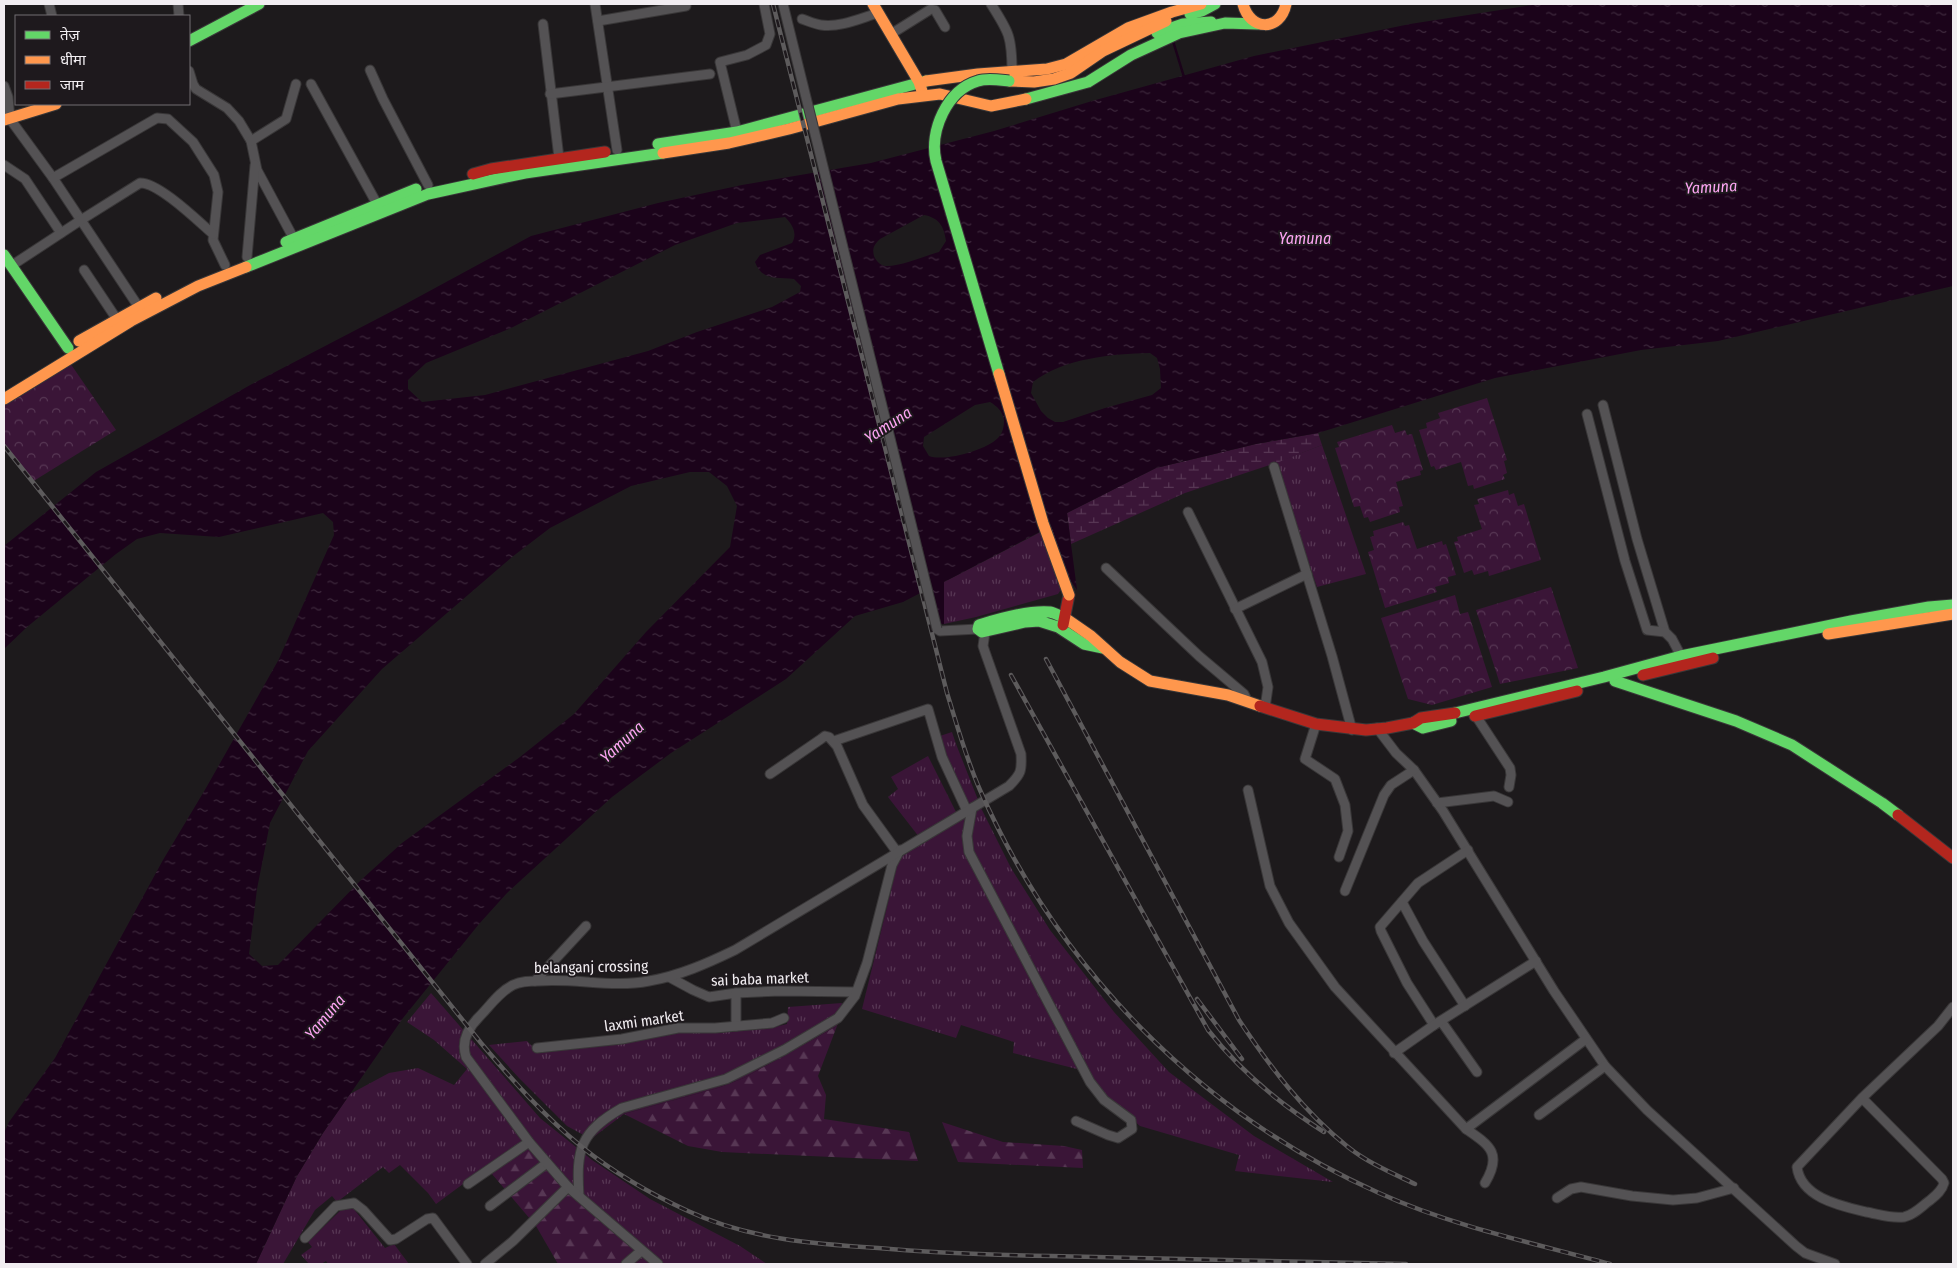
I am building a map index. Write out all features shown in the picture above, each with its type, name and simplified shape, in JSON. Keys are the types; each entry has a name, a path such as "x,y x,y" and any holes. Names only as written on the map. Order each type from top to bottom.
{"main road":[{"path":"190,40 259,4"},
{"path":"1064,623 1069,595 1040,514 940,174 934,149 937,127 947,106 960,90 966,86 980,81 1066,64 1128,28 1159,28 1175,22 1202,4"},
{"path":"4,388 138,306 225,265 428,185 492,169 737,132 918,82 978,74 1010,76 1034,82 1054,79 1071,73 1159,28 1215,4"},
{"path":"1243,4 1246,15 1258,24"},
{"path":"1175,22 1267,25 1274,23 1287,7"},
{"path":"876,8 924,96"},
{"path":"4,399 124,325 198,286 308,244 428,194 524,173 730,142 789,129 875,104 924,96 948,94 967,102 991,106 1012,103 1088,82 1131,55 1159,28"},
{"path":"7,119 53,105"},
{"path":"4,255 68,348"},
{"path":"981,630 1023,619 1064,623 1084,644 1103,648 1138,675 1150,681 1228,695 1316,724 1352,730 1387,728 1413,723 1421,718 1456,713 1681,656 1851,621 1930,607 1953,605"},
{"path":"1413,723 1423,728 1763,647 1953,614"},
{"path":"1615,681 1736,721 1792,745 1882,803 1953,858"}],"street":[{"path":"595,4 617,150"},
{"path":"737,132 720,62 747,55 766,45 770,34 764,4"},
{"path":"783,4 937,629 940,631 981,630"},
{"path":"990,4 1009,35 1012,47 1010,76"},
{"path":"598,21 686,6"},
{"path":"802,19 826,26 849,22 876,8"},
{"path":"891,34 931,9 935,10 945,28"},
{"path":"543,24 559,158"},
{"path":"370,70 428,185"},
{"path":"190,74 196,88 227,108 251,141 255,164 247,257"},
{"path":"550,94 710,74"},
{"path":"251,141 286,119 296,84"},
{"path":"311,84 377,204"},
{"path":"4,86 8,97 7,119 53,178 138,306"},
{"path":"53,178 157,118 168,119 193,142 214,175 218,192 213,234 214,245 225,265"},
{"path":"255,164 294,239"},
{"path":"4,165 25,179 61,233"},
{"path":"12,266 133,187 146,183 174,201 213,234"},
{"path":"84,270 116,318"},
{"path":"1603,406 1637,539 1665,632 1672,639 1681,656"},
{"path":"1588,414 1624,561 1647,630 1665,632"},
{"path":"1274,467 1332,656 1352,730"},
{"path":"1188,512 1266,674 1268,687 1265,708"},
{"path":"1106,568 1199,656 1244,694 1248,702"},
{"path":"1235,609 1307,574"},
{"name":"belanganj crossing","path":"658,1264 568,1187 547,1163 466,1058 464,1042 476,1020 501,993 518,983 556,980 648,982 700,966 735,950 1009,786 1022,769 1021,754 983,646 981,630"},
{"path":"834,741 928,709 942,757 969,810 967,836 969,852 1090,1082 1104,1100 1131,1120 1132,1130 1118,1138 1076,1121"},
{"path":"1476,716 1510,768 1509,787"},
{"path":"1316,724 1306,759 1335,779 1345,805 1348,831 1339,857"},
{"path":"1377,728 1396,752 1414,770 1437,803 1536,961 1605,1066 1647,1110 1796,1246 1805,1253 1835,1264"},
{"path":"579,1196 578,1175 584,1141 593,1128 608,1116 622,1108 716,1083 740,1073 832,1023 848,1006 856,992 867,963 892,865 898,851 863,805 834,741 829,737 825,736 770,774"},
{"path":"1344,891 1384,795 1391,785 1414,770"},
{"path":"1248,790 1270,886 1289,923 1335,987 1466,1129 1484,1141 1491,1149 1492,1166 1485,1183"},
{"path":"1437,803 1494,796 1508,802"},
{"path":"1468,850 1418,883 1383,922 1380,929 1407,983 1477,1072"},
{"path":"1402,902 1422,941 1465,1006"},
{"path":"534,981 586,926"},
{"path":"1394,1053 1437,1023 1536,961"},
{"name":"sai baba market","path":"669,977 709,997 736,993 782,991 856,992"},
{"path":"736,993 736,1026"},
{"path":"1862,1098 1938,1174 1944,1183 1940,1191 1914,1213 1907,1216 1887,1217 1833,1204 1817,1195 1801,1178 1797,1166 1862,1098 1938,1026 1953,1007"},
{"name":"laxmi market","path":"537,1048 622,1039 678,1028 772,1023 784,1018"},
{"path":"1466,1129 1586,1039"},
{"path":"1539,1115 1605,1066"},
{"path":"468,1184 529,1142"},
{"path":"490,1206 547,1163"},
{"path":"485,1264 513,1241 568,1187"},
{"path":"1556,1198 1571,1189 1581,1187 1632,1196 1673,1200 1697,1198 1734,1188"},
{"path":"305,1238 336,1206 354,1203 393,1241 427,1219 433,1218 468,1264"},
{"path":"626,1264 641,1250"}],"green space":[{"path":"70,363 116,430 32,482 4,443 4,406"},
{"path":"1487,398 1507,460 1504,461 1507,473 1503,475 1505,479 1474,489 1473,485 1468,486 1461,462 1436,470 1434,466 1431,467 1419,430 1427,428 1426,423 1440,418 1438,413"},
{"path":"1392,425 1395,433 1405,430 1407,435 1412,434 1423,470 1420,471 1421,475 1396,482 1403,506 1399,507 1400,512 1370,522 1368,517 1364,518 1360,506 1354,507 1335,448 1339,447 1337,442"},
{"path":"1318,433 1322,445 1279,462 1185,493 1071,544 1067,513 1156,468 1256,444"},
{"path":"1322,445 1366,574 1317,587 1275,463"},
{"path":"1508,490 1509,495 1514,493 1518,506 1524,504 1541,560 1489,576 1488,571 1474,575 1472,570 1464,573 1454,542 1458,541 1457,537 1482,529 1474,505 1479,504 1477,499"},
{"path":"1403,522 1405,526 1409,525 1417,549 1442,541 1443,545 1446,544 1456,575 1448,577 1449,583 1435,587 1437,592 1385,608 1368,552 1374,550 1370,537 1374,536 1373,531"},
{"path":"1052,526 1069,578 1058,594 944,624 944,582"},
{"path":"1551,587 1578,668 1500,684 1476,610"},
{"path":"1455,595 1460,614 1468,612 1492,687 1432,705 1408,699 1381,618"},
{"path":"952,732 982,810 1011,868 1050,930 1114,1012 1169,1072 1254,1136 1333,1182 1235,1171 1239,1155 1140,1126 1100,1091 1085,1071 1013,1053 1014,1042 961,1025 956,1038 862,1009 902,852 923,842 888,797 898,789 891,777 928,756 957,814 968,808 944,757 940,736"},
{"path":"431,993 540,1118 592,1160 650,1199 740,1246 767,1264 635,1264 648,1254 486,1167 436,1204 428,1193 400,1165 389,1173 383,1167 337,1202 332,1196 315,1210 283,1264 256,1264 297,1176 323,1133 350,1094 389,1073 418,1068 454,1085 467,1069 434,1040 407,1022"},
{"path":"842,1003 837,1026 744,1078 718,1088 624,1114 591,1139 567,1126 489,1045 527,1041 538,1052 677,1032 716,1033 775,1027 787,1024 788,1007"},
{"path":"837,1026 818,1076 826,1095 824,1119 909,1132 918,1161 722,1152 688,1146 624,1114 718,1088 744,1078"},
{"path":"942,1122 1003,1142 1064,1146 1082,1150 1083,1168 958,1162"},
{"path":"526,1137 569,1184 648,1254 635,1264 558,1264 536,1226 486,1167"},
{"path":"353,1208 385,1248 394,1244 409,1264 328,1264 326,1261 321,1264 309,1264 301,1255 312,1247 308,1242 341,1210"}],"water":[{"name":"Yamuna","path":"1538,4 1953,4 1953,286 1718,341 1641,350 1495,378 1318,433 1256,444 1156,468 1067,513 1077,590 1069,578 1051,526 944,582 944,624 940,624 932,587 903,602 855,616 786,679 671,753 612,797 507,893 479,924 403,1018 323,1133 297,1176 256,1264 4,1264 4,1133 9,1122 55,1058 163,860 279,659 334,535 333,522 323,513 219,537 160,533 137,539 27,627 4,649 4,546 96,472 252,384 531,236 658,203 742,185 871,163 994,131 1092,101 1254,56 1410,24","holes":["924,215 933,218 940,224 946,241 939,252 905,263 885,266 877,261 873,253 874,247 880,239","785,217 788,220 794,232 792,243 760,255 755,262 758,268 770,277 794,279 801,286 800,292 772,307 697,332 648,351 485,395 422,402 408,389 408,380 426,363 511,328 675,245 737,223","1150,353 1157,358 1160,369 1161,388 1152,395 1063,422 1055,422 1041,411 1031,393 1033,382 1059,367 1104,356","990,402 995,405 1003,417 1003,429 998,438 984,447 965,454 945,457 929,456 923,446 924,437 975,405","690,472 709,472 727,486 737,506 730,547 646,632 574,714 520,757 402,843 361,880 278,965 262,966 249,954 257,889 270,823 308,751 382,669 512,557 550,528 631,486"]}],"waterway":[{"path":"1173,41 1184,77"}],"railway":[{"path":"773,4 947,693 966,754 980,790 1012,855 1050,917 1094,975 1142,1029 1194,1078 1252,1121 1313,1160 1379,1193 1435,1215 1493,1233 1610,1264"},
{"path":"4,446 481,1043 529,1097 568,1135 594,1157 633,1182 688,1211 711,1220 757,1234 805,1242 900,1250 987,1254 1406,1264"},
{"path":"1046,659 1239,1020 1251,1038 1302,1104 1332,1133 1364,1158 1415,1184"},
{"path":"1011,675 1208,1030 1247,1073 1276,1098 1324,1132"},
{"path":"1197,999 1242,1059"}],"traffic: fast":[{"path":"190,40 259,4"},
{"path":"1190,14 1202,11 1215,4"},
{"path":"1157,33 1183,24 1211,22"},
{"path":"1026,99 1088,82 1131,55 1179,33 1225,23 1258,24"},
{"path":"999,374 936,161 935,137 943,113 957,93 967,86 982,80 1009,81"},
{"path":"658,144 737,132 926,81"},
{"path":"246,267 428,194 525,173 663,153"},
{"path":"286,242 416,189"},
{"path":"4,255 68,348"},
{"path":"1455,713 1604,677 1681,656 1851,621 1929,607 1953,605"},
{"path":"1065,618 1050,612 1033,612 979,625 978,629 982,632 1025,622 1039,621 1058,627 1084,644 1103,648"},
{"path":"1615,681 1736,721 1792,745 1898,815"},
{"path":"1413,723 1423,728 1451,721"}],"traffic: slow":[{"path":"873,4 919,82 922,91"},
{"path":"926,81 978,74 1047,69 1066,64 1128,28 1201,4"},
{"path":"1243,4 1252,19 1265,25 1278,20 1286,4"},
{"path":"1009,81 1034,82 1054,79 1071,73 1103,51 1166,21"},
{"path":"663,153 729,143 789,129 898,99 940,94 991,106 1026,99"},
{"path":"4,120 53,105"},
{"path":"4,399 131,321 198,286 246,267"},
{"path":"79,341 156,298"},
{"path":"999,374 1043,523 1069,595"},
{"path":"1828,634 1953,614"},
{"path":"1065,618 1091,636 1120,662 1150,681 1228,695 1260,706"}],"traffic: jam":[{"path":"473,174 491,169 605,152"},
{"path":"1063,625 1069,595"},
{"path":"1643,675 1713,658"},
{"path":"1475,716 1577,691"},
{"path":"1260,706 1316,724 1366,730 1387,728 1413,723 1421,718 1455,713"},
{"path":"1898,815 1953,858"}]}
